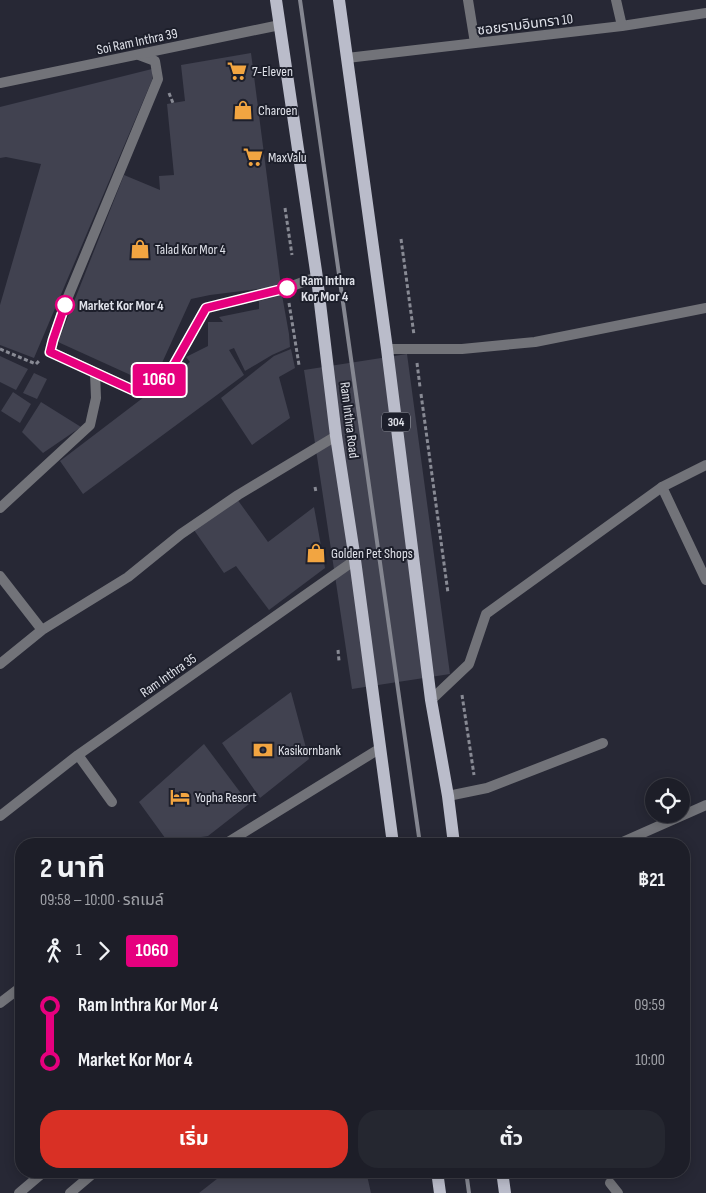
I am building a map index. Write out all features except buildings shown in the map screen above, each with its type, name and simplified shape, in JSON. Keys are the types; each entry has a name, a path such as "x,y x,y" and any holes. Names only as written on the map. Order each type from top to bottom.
{"main road":[{"name":"Ram Inthra Road","path":"276,0 317,278 336,436 355,560 392,838"},
{"name":"304","path":"340,0 432,700 453,838"},
{"path":"437,1178 437,1191"},
{"path":"503,1178 505,1193"}],"street":[{"path":"468,0 475,43"},
{"path":"616,0 622,26"},
{"name":"ซอยรามอินทรา 10","path":"347,58 622,26 706,13"},
{"name":"Soi Ram Inthra 39","path":"0,83 280,25"},
{"path":"139,55 156,61 158,79 65,304 50,352 135,391 157,381 171,370 206,308 287,288 317,278"},
{"path":"387,349 462,349 535,342 706,308"},
{"path":"0,508 90,425 96,398 95,373"},
{"path":"0,664 42,630 128,577 181,534 238,496 336,436"},
{"path":"432,700 469,664 486,614 662,487 706,465"},
{"path":"662,487 706,580"},
{"name":"Ram Inthra 35","path":"0,816 78,755 355,560"},
{"path":"0,576 42,630"},
{"path":"448,796 477,791 603,743"},
{"path":"235,838 379,749"},
{"path":"78,755 112,802"},
{"path":"632,838 706,805"},
{"path":"0,1003 15,992"},
{"path":"19,1193 37,1178"},
{"path":"70,1193 88,1178"},
{"path":"610,1183 618,1193"}],"path":[{"path":"285,208 292,255"},
{"path":"401,239 415,343"},
{"path":"287,288 299,365"},
{"path":"0,349 36,364 50,352"},
{"path":"421,394 448,593"},
{"path":"315,487 316,492"},
{"path":"338,650 339,662"},
{"path":"462,695 477,791"}],"railway":[{"path":"300,0 419,838"},
{"path":"467,1178 469,1193"}],"bus line":[{"name":"1060","path":"65,305 50,352 135,391 157,381 171,370 206,308 287,288"}],"place":[{"name":"7-Eleven","path":"237,71"},
{"name":"Charoen","path":"243,110"},
{"name":"MaxValu","path":"253,157"},
{"name":"Talad Kor Mor 4","path":"140,249"},
{"name":"Ram Inthra Kor Mor 4","path":"287,288"},
{"name":"Market Kor Mor 4","path":"65,305"},
{"name":"Golden Pet Shops","path":"316,553"},
{"name":"Kasikornbank","path":"263,750"},
{"name":"Yopha Resort","path":"180,797"}]}
